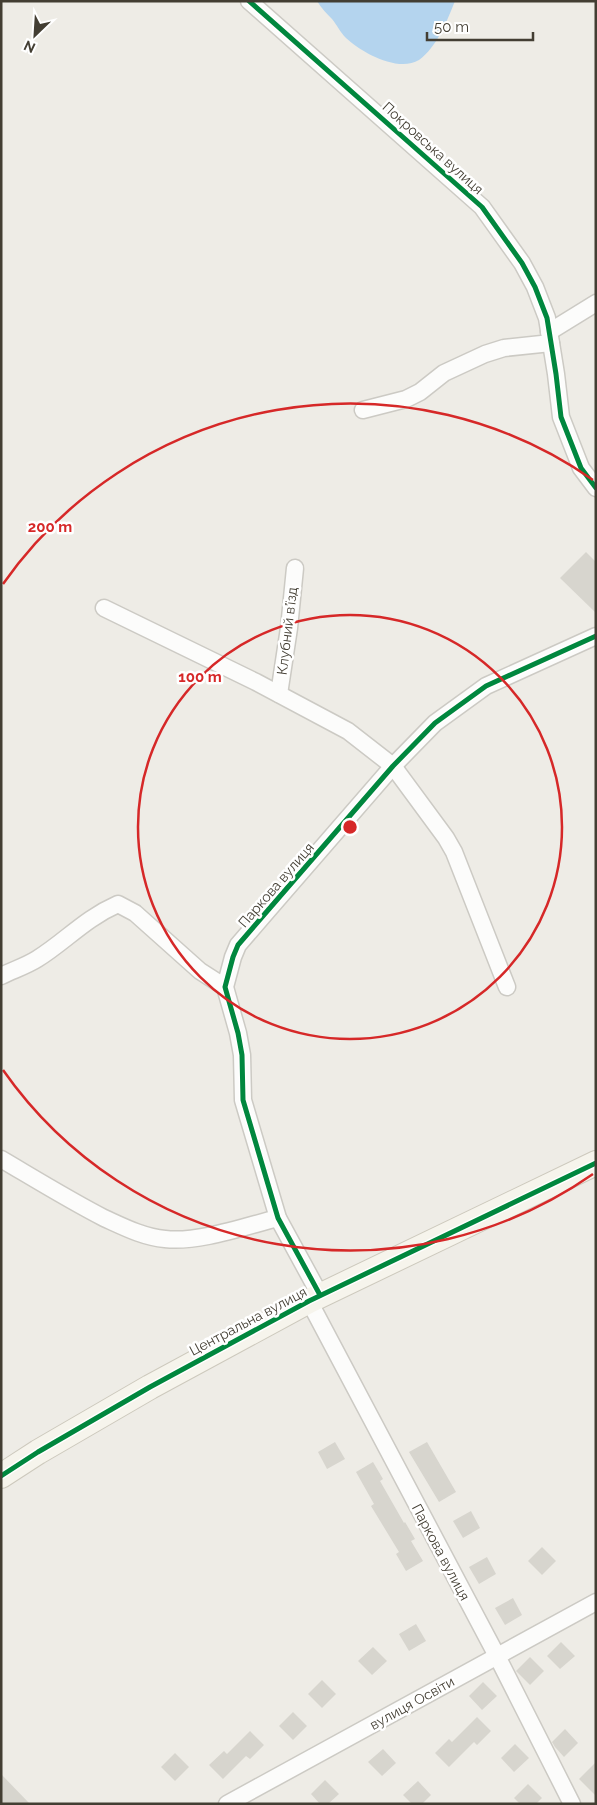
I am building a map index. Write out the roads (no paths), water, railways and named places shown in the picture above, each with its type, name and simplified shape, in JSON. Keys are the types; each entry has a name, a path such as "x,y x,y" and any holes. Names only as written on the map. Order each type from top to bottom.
{"street":[{"name":"Покровська вулиця","path":"249,1 482,207 522,263 535,287 547,318 561,417 581,468 596,488"},
{"path":"363,410 406,399 420,392 444,373 485,354 550,337 596,303"},
{"name":"Клубний в’їзд","path":"279,694 289,628 295,568"},
{"path":"104,608 279,694 348,731 393,766 446,838 454,852 507,987"},
{"name":"Паркова вулиця","path":"572,1804 314,1298 278,1218 243,1100 241,1048 225,987 229,968 238,945 393,766 435,723 486,686 596,636"},
{"path":"1,976 37,959 85,922 102,911 118,904 136,913 200,971 225,987"},
{"path":"1,1159 76,1204 131,1231 148,1236 166,1239 194,1238 278,1218"},
{"name":"Центральна вулиця","path":"1,1476 38,1452 150,1387 314,1298 596,1163"},
{"name":"вулиця Освіти","path":"227,1804 596,1602"}],"water":[{"path":"317,1 455,1 441,33 425,55 419,60 401,64 370,55 353,43 344,36"}]}
